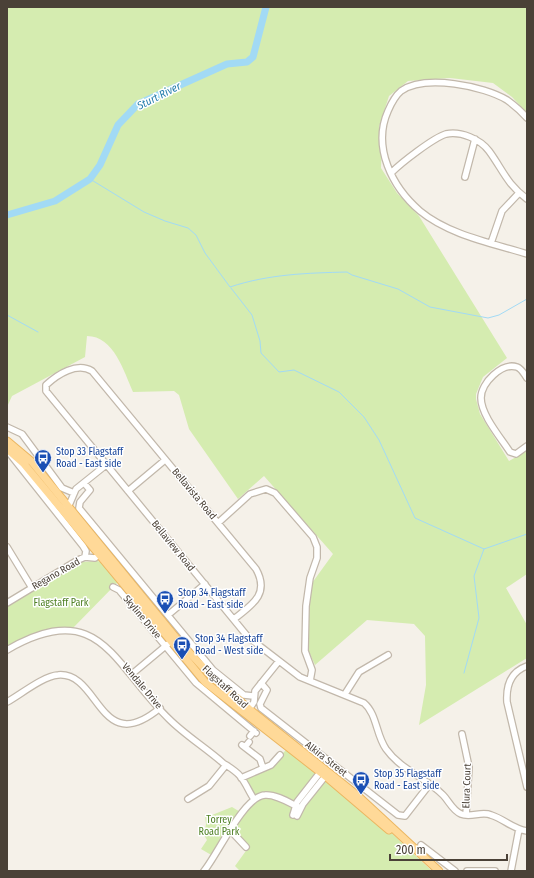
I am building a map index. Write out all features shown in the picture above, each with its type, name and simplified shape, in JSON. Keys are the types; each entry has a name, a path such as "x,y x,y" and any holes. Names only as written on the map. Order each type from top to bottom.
{"main road":[{"name":"Flagstaff Road","path":"7,441 32,462 65,508"},
{"name":"Flagstaff Road","path":"7,450 24,464 65,508 102,552 171,642 205,682 247,712 380,815 439,871"},
{"name":"Flagstaff Road","path":"324,772 394,834 432,871"}],"street":[{"path":"527,118 506,100 492,93 444,83 417,84 401,92 392,101 385,119 382,141 383,152 391,173 404,194 420,211 439,224 491,243 527,254"},
{"path":"391,173 404,161 445,134 453,133 476,139 483,144 490,152 501,172 518,193 527,199"},
{"path":"465,177 476,139"},
{"path":"491,243 502,211 518,193"},
{"name":"Bellaview Road","path":"92,371 84,366 76,367 50,381 46,385 46,391 248,637 300,677 345,694 368,706 379,737 385,748 408,771 444,796 453,809 461,815 466,815"},
{"path":"527,378 520,369 512,366 508,367 489,378 482,390 481,397 484,412 510,452 516,454 527,446"},
{"name":"Bellavista Road","path":"92,371 256,569 262,587 252,604 234,619"},
{"path":"7,427 22,434 62,488 74,493"},
{"path":"7,450 83,546 86,551 85,557"},
{"path":"128,491 165,460"},
{"path":"65,508 74,493 106,465"},
{"name":"Flagstaff Road","path":"84,483 90,490 80,502 80,508 213,670 244,695 254,696"},
{"path":"218,523 250,494 266,489 275,493 313,537 317,547 317,558 307,589 305,636 305,651 312,670 310,681"},
{"path":"7,547 32,588"},
{"name":"Regano Road","path":"7,603 78,560 85,557 96,558 102,552"},
{"path":"168,615 205,584"},
{"name":"Skyline Drive","path":"113,587 119,590 171,642 204,692 254,733"},
{"name":"Vendale Drive","path":"7,650 28,638 41,633 55,631 77,632 104,645 113,652 169,719 226,764 241,778 254,799"},
{"path":"132,674 171,642"},
{"path":"345,694 359,672 388,655"},
{"path":"247,712 254,702 255,691 279,661"},
{"path":"527,666 516,672 508,683 506,691 507,702 527,787"},
{"path":"7,702 46,678 62,674 77,680 104,713 112,720 131,724 142,721 160,708"},
{"name":"Alkira Street","path":"261,683 267,690 260,704 261,708 398,815 405,816 429,785"},
{"name":"Elura Court","path":"462,734 469,767 466,815"},
{"path":"245,745 260,760 263,768"},
{"path":"241,778 271,765 280,755"},
{"path":"188,799 210,786 226,764"},
{"path":"295,815 297,807 324,772"},
{"path":"205,871 248,805 254,799 266,795 274,796 297,807"},
{"path":"466,815 491,815 519,829 527,831"},
{"path":"511,871 519,829"},
{"path":"231,831 246,847"},
{"path":"421,845 455,871"},
{"path":"467,871 495,871"}],"green space":[{"path":"7,7 527,7 527,113 512,97 493,83 450,78 408,81 389,96 379,127 382,141 381,168 397,193 419,216 507,358 483,377 476,394 476,399 480,414 509,461 527,451 527,574 506,588 527,625 527,658 419,725 426,685 425,636 414,624 367,620 315,665 309,652 308,616 312,583 333,554 264,476 238,499 189,429 179,395 174,391 133,392 122,365 111,348 96,338 87,336 85,357 12,396 7,407"},
{"name":"Flagstaff Park","path":"98,561 102,563 118,582 72,629 54,629 38,633 7,648 7,606 79,562"},
{"path":"288,748 369,812 432,871 240,871 235,866 248,848 231,831 254,799 241,778 271,765"},
{"name":"Torrey Road Park","path":"232,807 242,813 213,856 201,849 207,840 204,835 206,824 205,816 212,815"}],"waterway":[{"name":"Sturt River","path":"7,215 55,201 90,179 100,165 118,125 138,104 227,64 247,62 253,57 266,7"},
{"path":"90,179 144,212 165,221 188,228 196,235 205,253 230,287 259,279 274,277 347,272 352,275 398,289 430,307 488,318 499,315 527,299"},
{"path":"231,288 252,315 260,341 261,353 279,372 294,370 339,392 364,417 379,440 415,518 484,549 527,534"},
{"path":"7,315 38,332"},
{"path":"464,673 479,618 474,576 484,549"}],"place":[{"name":"Stop 33 Flagstaff Road - East side","path":"43,473"},
{"name":"Stop 34 Flagstaff Road - East side","path":"165,614"},
{"name":"Stop 34 Flagstaff Road - West side","path":"182,660"},
{"name":"Stop 35 Flagstaff Road - East side","path":"361,795"}]}
